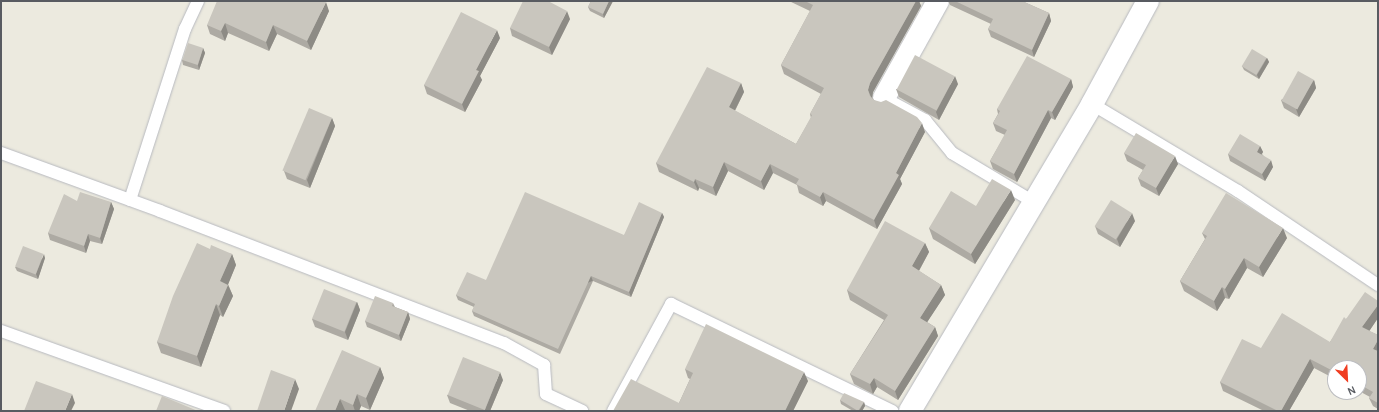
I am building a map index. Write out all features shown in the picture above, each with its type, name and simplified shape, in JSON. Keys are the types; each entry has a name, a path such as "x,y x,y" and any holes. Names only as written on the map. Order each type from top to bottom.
{"street":[{"path":"884,98 938,1"},
{"path":"910,411 1092,104 1140,3"}],"lane":[{"path":"130,200 185,29 198,1"},
{"path":"884,98 926,120 952,153 1034,202"},
{"path":"1092,104 1238,191 1378,285"},
{"path":"1,153 130,200 504,343 544,365 546,394 582,411"},
{"path":"613,411 670,304 892,411"},
{"path":"1,331 224,411"}],"building":[{"path":"217,1 326,2 307,41 273,25 266,42 225,23 221,31 207,25"},
{"path":"523,1 548,1 567,11 549,47 510,28"},
{"path":"591,1 609,1 603,14 588,7"},
{"path":"805,1 916,1 870,83 868,90 870,96 874,100 881,102 886,100 917,117 922,123 896,173 899,175 874,220 823,192 820,197 796,184 799,179 770,164 761,181 724,162 713,187 695,179 694,182 656,163 707,67 741,83 729,107 796,144 812,115 810,114 824,88 781,65 813,5"},
{"path":"955,1 1022,1 1049,13 1032,50 988,29 993,19"},
{"path":"461,12 497,30 476,70 479,71 462,104 424,85"},
{"path":"188,43 203,48 198,65 182,60"},
{"path":"1252,49 1267,58 1256,75 1242,66"},
{"path":"915,55 955,76 936,111 897,89"},
{"path":"1027,56 1071,79 1052,112 1048,110 1014,174 990,161 1007,130 993,123 1000,111 997,109"},
{"path":"1298,71 1314,80 1297,109 1282,101"},
{"path":"309,108 332,118 305,180 282,171"},
{"path":"1136,133 1175,156 1156,188 1138,178 1146,165 1124,153"},
{"path":"1240,134 1260,146 1257,152 1271,160 1262,174 1228,154"},
{"path":"992,179 1011,190 971,254 929,228 951,191 976,206"},
{"path":"80,192 111,202 100,238 88,234 84,246 48,233 64,194 77,201"},
{"path":"525,192 624,235 639,202 662,213 629,292 591,276 558,349 472,311 475,304 456,295 467,272 486,280"},
{"path":"1226,193 1283,228 1259,267 1244,258 1225,289 1222,287 1214,301 1180,281 1207,236 1202,233"},
{"path":"1111,200 1132,213 1116,240 1095,226"},
{"path":"885,221 925,243 912,266 941,285 920,318 935,327 895,391 874,378 870,384 850,374 888,315 847,290"},
{"path":"197,243 210,249 211,245 232,254 220,281 228,285 219,306 216,304 197,356 157,342 173,296"},
{"path":"23,246 44,254 36,274 15,267"},
{"path":"324,289 356,302 344,332 312,319"},
{"path":"1365,292 1378,301 1378,305 1362,327 1378,335 1378,340 1373,349 1378,351 1378,403 1369,398 1373,392 1367,389 1367,360 1327,360 1327,368 1310,359 1281,411 1278,411 1220,382 1242,339 1261,348 1282,313 1330,342 1344,317 1346,319"},
{"path":"375,296 393,303 392,306 408,312 399,335 365,321"},
{"path":"706,324 804,372 785,411 613,411 631,379 679,403 693,373 685,369"},
{"path":"342,350 380,367 366,398 357,394 353,405 340,399 335,411 315,411"},
{"path":"463,357 500,372 485,410 448,395"},
{"path":"271,370 295,379 284,411 257,411"},
{"path":"36,381 72,394 65,411 24,411"},
{"path":"844,393 864,402 858,411 840,400"},
{"path":"162,396 198,411 156,411"}]}
